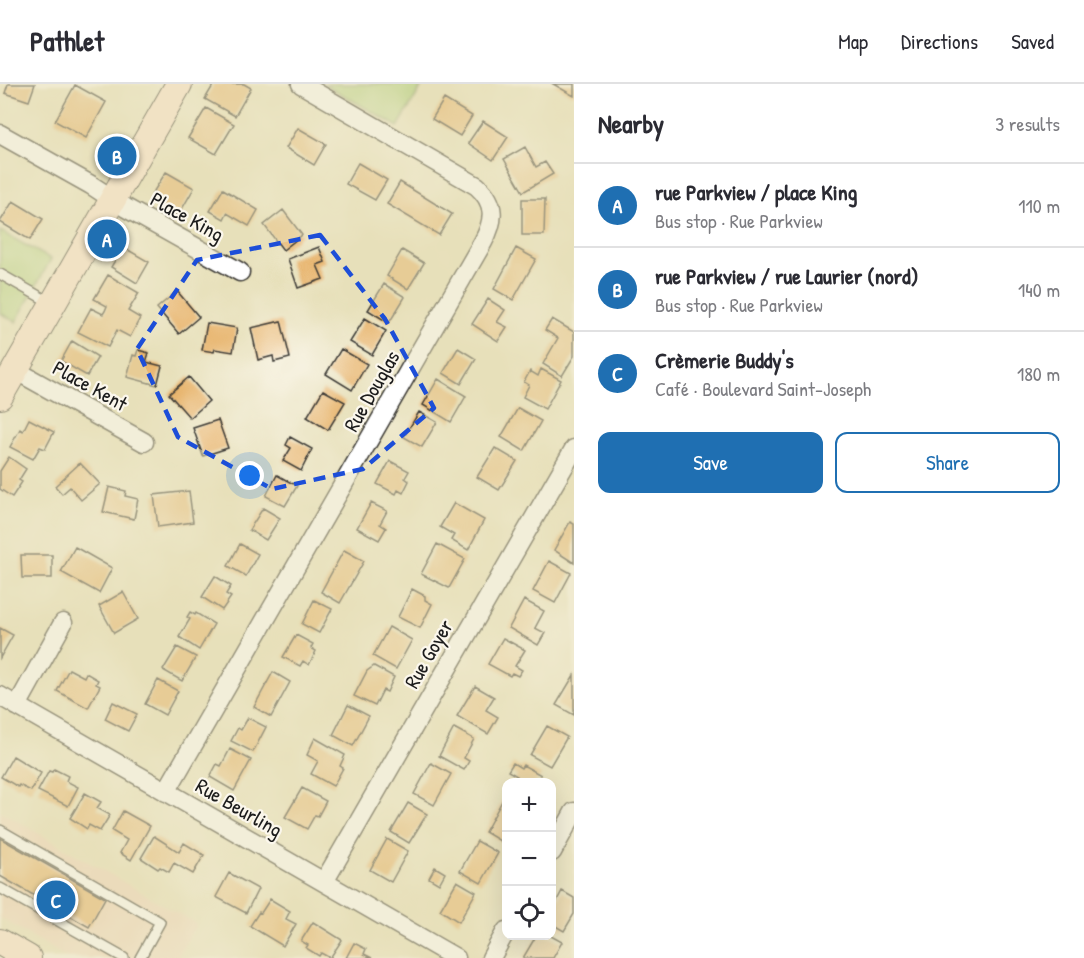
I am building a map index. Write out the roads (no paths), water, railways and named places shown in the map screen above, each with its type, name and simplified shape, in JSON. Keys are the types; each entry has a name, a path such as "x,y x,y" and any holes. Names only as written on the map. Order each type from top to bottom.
{"street":[{"path":"0,396 179,84"},
{"name":"Rue Douglas","path":"166,792 491,225 491,206 484,192 477,186 301,84"},
{"name":"Place King","path":"0,134 240,272"},
{"name":"Place Kent","path":"15,370 144,442"},
{"name":"Rue Goyer","path":"324,882 574,449"},
{"path":"17,706 63,623"},
{"name":"Rue Beurling","path":"0,696 456,958"},
{"path":"556,845 574,812"},
{"path":"491,958 502,939"},
{"path":"0,942 28,958"}],"lane":[{"path":"0,274 53,304"},
{"path":"0,830 160,922 140,958"},
{"path":"0,888 124,958"}],"place":[{"name":"rue Parkview / rue Laurier (nord)","path":"117,156"},
{"name":"rue Parkview / place King","path":"107,239"},
{"name":"Crèmerie Buddy's","path":"56,900"}]}
